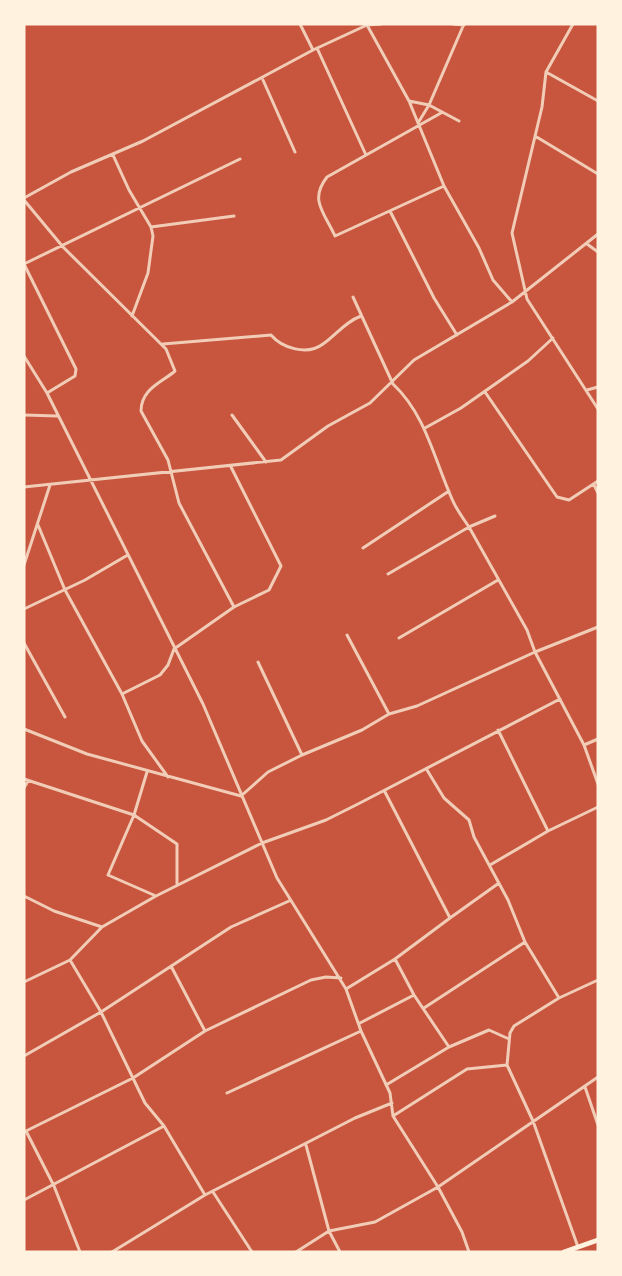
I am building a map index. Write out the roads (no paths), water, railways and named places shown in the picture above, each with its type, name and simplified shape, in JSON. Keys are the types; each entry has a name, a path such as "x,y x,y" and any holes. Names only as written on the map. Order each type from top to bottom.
{"highway":[{"path":"564,1252 598,1240"}],"street":[{"path":"300,24 315,49 366,154"},
{"path":"234,607 179,503 168,460 141,411 144,397 158,381 175,371 162,344 63,247 24,199 71,172 262,79 315,49 367,25 381,24"},
{"path":"418,126 464,24 453,24"},
{"path":"573,24 546,72 535,136 512,233 527,299 598,409"},
{"path":"367,25 409,101 444,186 479,248 493,280 512,302"},
{"path":"546,72 598,101"},
{"path":"262,79 295,152"},
{"path":"409,101 429,105 459,121"},
{"path":"441,113 327,177 317,191 317,199 335,236 444,186"},
{"path":"535,136 598,174"},
{"path":"112,154 139,209 151,227 153,236 148,273 132,316"},
{"path":"47,393 75,376 76,369 24,264 240,159"},
{"path":"390,212 434,298 457,335"},
{"path":"151,227 234,216"},
{"path":"24,487 281,460 328,426 370,403 393,384 414,360 512,302 598,234"},
{"path":"587,244 598,252"},
{"path":"353,297 393,384 404,394 425,429 448,491 498,580 506,589 535,652 584,745 598,784"},
{"path":"162,344 271,335 287,347 306,349 321,346 346,322 361,316"},
{"path":"425,429 485,392 553,338"},
{"path":"24,356 47,393 203,704 241,796 289,901 341,978 386,1086 392,1103 393,1116 438,1187 462,1232 469,1252"},
{"path":"587,390 598,387"},
{"path":"485,392 553,494 561,499 569,500 598,481"},
{"path":"24,415 57,416"},
{"path":"232,415 267,463"},
{"path":"122,694 160,675 168,665 174,649 234,607 269,590 281,566 231,467"},
{"path":"24,565 50,485"},
{"path":"594,485 598,493"},
{"path":"363,548 448,491"},
{"path":"388,574 469,527 495,516"},
{"path":"38,525 65,590 122,694 142,741 168,777"},
{"path":"24,609 65,590 127,556"},
{"path":"399,638 498,580"},
{"path":"241,796 268,772 362,730 389,714 417,706 535,652 598,628"},
{"path":"346,634 389,714"},
{"path":"24,643 65,717"},
{"path":"258,662 302,755"},
{"path":"24,982 70,960 102,927 156,896 262,843 326,819 427,771 498,730 561,699"},
{"path":"24,730 87,754 241,796"},
{"path":"498,730 548,831"},
{"path":"584,745 598,739"},
{"path":"147,771 134,815 108,875 156,896"},
{"path":"427,771 444,798 469,820 474,837 499,883 525,942 559,998"},
{"path":"24,788 26,780 134,815 177,844 177,886"},
{"path":"385,791 450,918"},
{"path":"490,865 548,831 598,807"},
{"path":"346,989 395,958 499,883"},
{"path":"24,896 54,910 102,927"},
{"path":"24,1056 101,1012 231,927 289,901"},
{"path":"424,1008 525,942"},
{"path":"395,958 414,995 449,1047"},
{"path":"70,960 101,1012 145,1103 164,1126 205,1195"},
{"path":"171,966 205,1032"},
{"path":"80,1252 54,1186 25,1132 133,1078 205,1032 311,980 326,977 341,978"},
{"path":"578,1247 533,1121 507,1065 509,1039 514,1026 559,998 598,980"},
{"path":"359,1023 414,995"},
{"path":"386,1086 449,1047 489,1030 509,1039"},
{"path":"227,1093 362,1031"},
{"path":"393,1116 466,1069 507,1065"},
{"path":"296,1252 329,1231 375,1222 438,1187 598,1077"},
{"path":"585,1086 598,1125"},
{"path":"112,1252 205,1195 355,1118 392,1103"},
{"path":"24,1200 164,1126"},
{"path":"305,1145 329,1231 340,1252"},
{"path":"213,1192 252,1252"}]}
